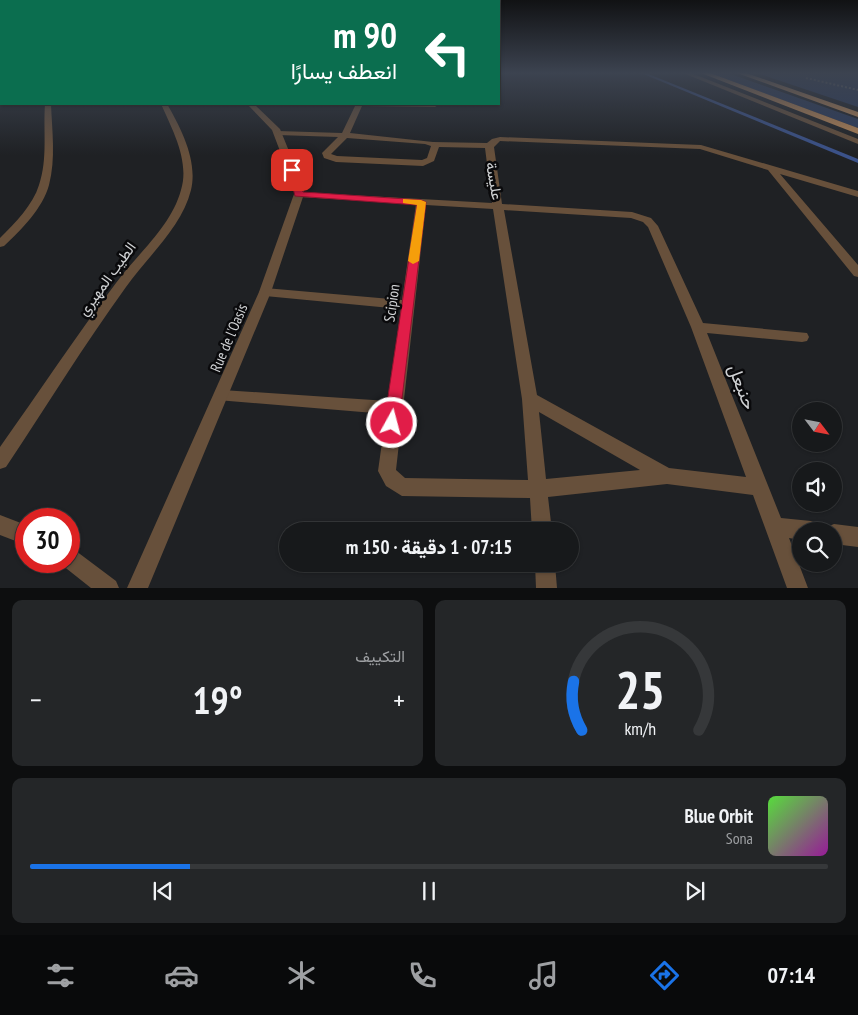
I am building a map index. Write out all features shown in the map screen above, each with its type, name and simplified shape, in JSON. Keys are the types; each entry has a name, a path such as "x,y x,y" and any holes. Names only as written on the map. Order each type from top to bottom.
{"highway":[{"path":"777,100 858,131"},
{"path":"817,100 858,115"}],"street":[{"path":"754,100 858,142"},
{"path":"0,244 9,236 42,192 48,159 48,105"},
{"name":"الطيب المهيري","path":"0,461 122,284 176,214 187,189 186,162 177,125 165,105"},
{"path":"251,105 278,133 299,188 298,194 498,208"},
{"path":"360,105 345,136 326,153 327,156 336,159 423,162 431,159 435,145 433,144"},
{"path":"278,133 489,146"},
{"name":"عليسة","path":"541,522 530,399 489,146 494,140 685,145 719,151 858,194"},
{"path":"770,167 858,273"},
{"name":"Rue de l'Oasis","path":"137,588 222,396 265,292 298,194"},
{"name":"Scipion","path":"421,202 387,471 397,485 402,487 538,489"},
{"name":"حنبعل","path":"498,208 632,215 647,220 653,226 698,327 798,588"},
{"path":"265,292 408,305"},
{"path":"698,327 802,337"},
{"path":"222,396 394,408"},
{"path":"530,399 667,476"},
{"path":"538,489 667,476 760,486"},
{"path":"0,525 15,531"},
{"path":"775,527 792,529"},
{"path":"842,535 858,537"},
{"path":"80,566 109,588"},
{"path":"546,572 547,588"}],"shaded area":[{"path":"783,100 806,100 858,119 858,128"},
{"path":"839,100 858,100 858,107"}],"waterway":[{"path":"710,100 858,161"}],"slow traffic":[{"path":"407,201 421,202 413,261"}],"route":[{"path":"292,170 299,188 298,194 421,202 392,423"}]}
